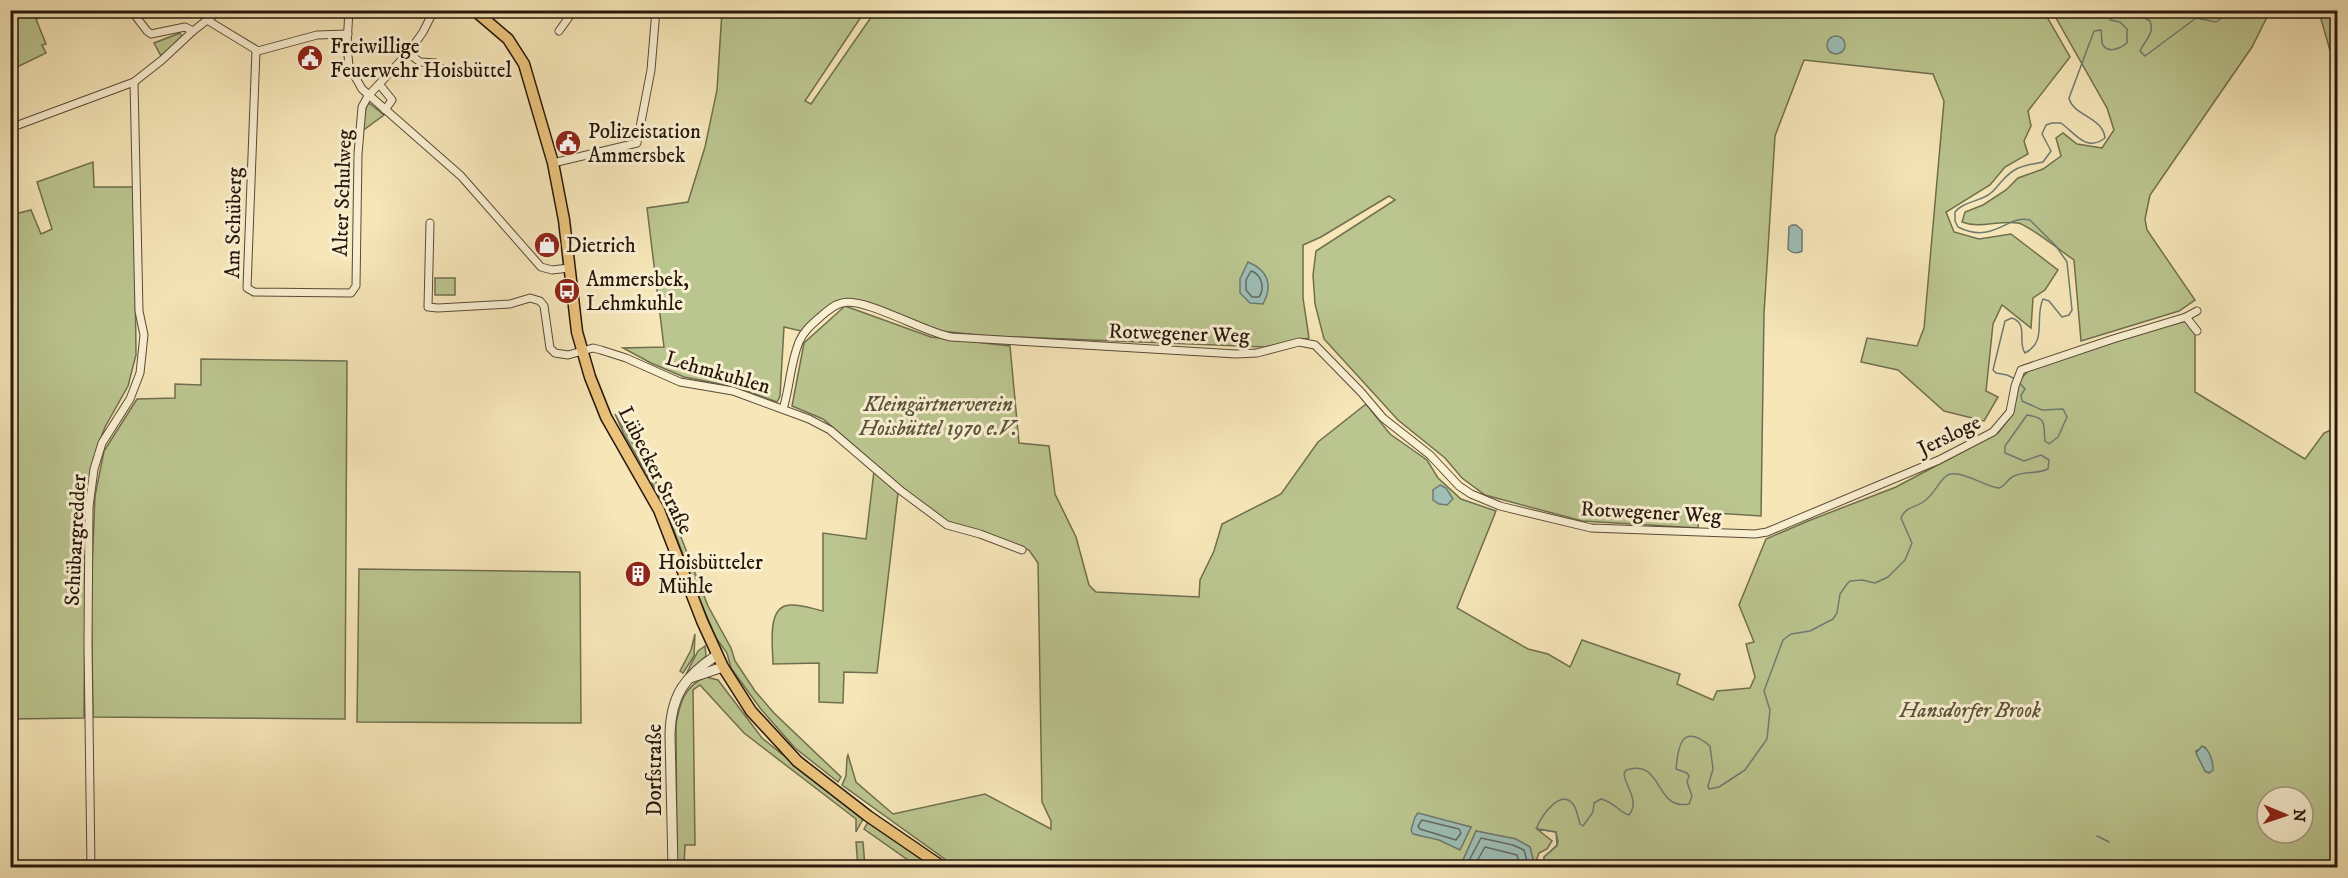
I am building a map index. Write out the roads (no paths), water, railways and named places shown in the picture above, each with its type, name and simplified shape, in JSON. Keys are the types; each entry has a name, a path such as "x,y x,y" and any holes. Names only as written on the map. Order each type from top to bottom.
{"main road":[{"name":"Lübecker Straße","path":"474,10 496,27 518,53 535,97 553,163 564,220 574,312 582,352 606,417 659,510 723,667 751,711 797,760 868,816 944,867"}],"street":[{"path":"131,10 151,34 185,27 193,31"},
{"path":"10,128 134,82 220,10"},
{"path":"349,10 349,66 358,84 368,96 461,176 541,267 552,270 569,268"},
{"path":"368,96 408,52 423,32 434,10"},
{"path":"559,31 574,10"},
{"path":"553,163 637,143 651,70 656,10"},
{"path":"207,20 256,50 317,34 348,34"},
{"name":"Am Schüberg","path":"256,50 247,288 254,292 347,294 354,292"},
{"path":"408,52 420,62 436,63 443,70"},
{"name":"Schübargredder","path":"91,867 87,644 88,528 91,491 102,443 137,385 144,346 139,311 134,82"},
{"path":"380,85 392,100 385,110"},
{"name":"Alter Schulweg","path":"354,292 356,286 358,141 362,107 368,96"},
{"name":"Lehmkuhlen","path":"430,223 429,307 510,304 530,298 536,299 544,306 552,351 560,355 593,348 619,355 680,382 733,391 818,423 830,430 900,490 947,525 980,534 1022,550"},
{"name":"Rotwegener Weg","path":"783,409 794,357 801,337 833,307 845,302 860,304 916,327 951,337 1236,354 1257,353 1292,343 1309,342 1316,345 1330,358 1391,426 1430,455 1465,490 1480,498 1510,509 1580,527 1761,534"},
{"name":"Jersloge","path":"1761,534 1939,460 1999,428 2012,405 2015,386 2021,370 2186,317 2197,311"},
{"path":"2186,317 2196,331"},
{"name":"Dorfstraße","path":"673,867 671,722 676,697 692,673 717,655"},
{"path":"690,678 723,667"}],"water":[{"path":"1832,36 1840,36 1845,41 1843,52 1832,54 1827,49 1827,41"},
{"path":"1792,225 1802,230 1802,251 1798,253 1788,249 1789,227"},
{"path":"1248,262 1260,269 1267,278 1268,290 1263,304 1250,303 1240,293 1240,279"},
{"path":"1440,485 1446,488 1453,499 1447,505 1433,500 1433,490"},
{"path":"2202,746 2212,760 2213,770 2209,773 2205,771 2196,753"},
{"path":"1418,813 1471,827 1460,850 1439,840 1413,834 1411,830"},
{"path":"1476,831 1516,839 1530,847 1535,867 1460,867"}],"waterway":[{"path":"2015,379 1993,370 2005,321 2012,318 2020,324 2025,353 2036,342 2043,299 2049,301 2062,317 2069,315 2072,310 2067,262 2056,246 2030,220 2014,221 1991,231 1970,232 1958,227 1955,212 1962,206 1990,194 2016,169 2043,162 2051,151 2042,134 2046,125 2061,123 2086,142 2098,142 2105,138 2099,125 2076,109 2069,98 2094,31 2101,30 2102,44 2108,49 2112,50 2127,43 2127,29 2120,22 2110,20 2111,13 2141,16 2150,21 2150,33 2140,51 2145,56 2196,18 2216,22 2223,17 2224,10"},
{"path":"1552,868 1544,862 1544,857 1557,846 1556,832 1537,829 1537,827 1547,811 1557,801 1563,799 1573,804 1580,824 1583,826 1593,812 1594,803 1601,799 1629,815 1633,800 1624,774 1626,770 1638,768 1647,771 1670,800 1678,804 1689,804 1692,796 1687,782 1689,776 1676,769 1680,745 1687,737 1701,739 1710,746 1713,769 1709,789 1719,787 1745,770 1767,739 1770,710 1764,691 1783,640 1791,634 1810,631 1833,619 1837,613 1840,594 1850,581 1862,580 1875,583 1888,577 1905,560 1912,543 1901,518 1907,510 1927,499 1945,477 1950,474 1963,475 1999,488 2014,476 2048,469 2049,460 2041,455 2024,461 2005,453 2005,446 2027,415 2041,420 2044,426 2045,441 2049,444 2058,437 2067,417 2063,409 2042,410 2022,401 2021,395 2025,389 2019,382"},
{"path":"2097,836 2109,842"}],"place":[{"name":"Freiwillige Feuerwehr Hoisbüttel","path":"310,58"},
{"name":"Polizeistation Ammersbek","path":"568,143"},
{"name":"Dietrich","path":"547,245"},
{"name":"Ammersbek, Lehmkuhle","path":"567,291"},
{"name":"Hoisbütteler Mühle","path":"638,574"}],"park label":[{"name":"Kleingärtnerverein Hoisbüttel 1970 e.V.","path":"938,416"},
{"name":"Hansdorfer Brook","path":"1970,710"}]}
